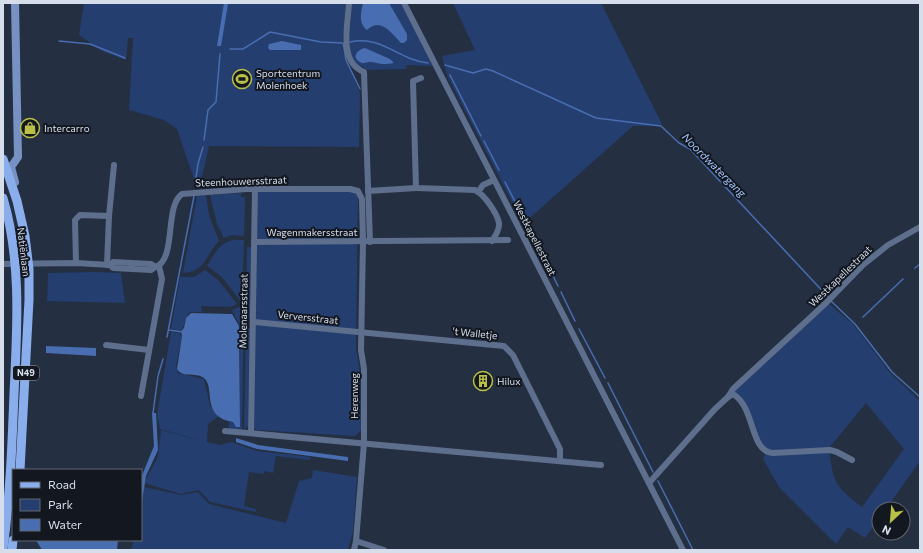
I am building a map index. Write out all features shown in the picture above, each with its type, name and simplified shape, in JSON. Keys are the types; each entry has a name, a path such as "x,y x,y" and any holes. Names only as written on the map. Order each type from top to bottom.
{"main road":[{"name":"Natiënlaan","path":"3,159 25,236 28,264 29,300 20,469"},
{"name":"Natiënlaan","path":"3,198 16,264 17,318 11,462 3,549"}],"street":[{"path":"15,3 18,158 14,161 11,167 18,194 16,201"},
{"name":"Herenweg","path":"349,3 346,47 347,53 358,69 364,72 368,191 362,333 364,370 364,443 354,550"},
{"name":"Westkapellestraat","path":"404,3 683,550"},
{"path":"416,188 412,81 421,78"},
{"path":"3,159 8,162 14,161"},
{"path":"108,265 109,216 114,165"},
{"path":"478,192 483,185 494,180"},
{"path":"368,191 416,188 478,192 485,196 499,222 496,234 492,241"},
{"name":"Steenhouwersstraat","path":"157,267 165,258 175,202 178,197 188,193 255,189 350,189 358,191 362,199 367,242"},
{"name":"Molenaarsstraat","path":"251,433 255,189"},
{"path":"76,263 75,220 80,215 109,216"},
{"name":"Westkapellestraat","path":"649,483 728,397 733,389 826,303 863,265 888,245 920,227"},
{"path":"367,242 508,240"},
{"name":"Wagenmakersstraat","path":"254,242 367,242"},
{"path":"3,264 76,263 108,265 113,262 151,264 157,267 162,279 141,396"},
{"name":"Verversstraat","path":"253,322 362,333"},
{"name":"'t Walletje","path":"362,333 494,345 509,349 560,449 560,461"},
{"path":"106,345 149,350"},
{"path":"728,397 733,394 741,399 746,407 760,446 766,452 773,453 830,450 838,452 852,460"},
{"path":"225,431 601,465"},
{"path":"356,541 384,550"}],"green space":[{"name":"Sportcentrum Molenhoek","path":"84,3 346,3 342,49 360,93 359,147 209,146 201,181 195,182 177,129 164,120 129,110 133,38 128,38 126,60 102,51 79,35"},
{"path":"352,3 401,3 433,66 407,65 406,69 364,70 364,67 359,67 350,56 349,39"},
{"path":"453,3 601,3 662,124 659,126 633,126 532,216 522,221 447,75 442,56 475,50"},
{"path":"258,187 358,189 356,349 360,372 361,430 355,436 256,430 253,427"},
{"path":"241,193 241,197 245,197 244,236 232,235 224,238 217,224 210,195"},
{"path":"206,195 209,215 219,241 201,266 196,270 183,273 197,196"},
{"path":"232,240 244,240 242,303 221,276 207,266 220,247"},
{"path":"247,247 251,247 250,317 246,317"},
{"path":"205,270 218,280 237,304 230,307 201,306 202,312 190,312 180,331 171,329 180,277 194,277"},
{"path":"48,273 121,273 125,303 47,301"},
{"path":"829,304 853,324 891,374 920,401 920,461 892,501 871,501 871,530 865,538 848,527 836,544 779,487 763,459 765,455 745,403 741,397 734,392","holes":["866,403 904,449 862,507 846,494 836,482 829,448"]},
{"path":"239,307 244,310 242,430 229,429 229,422 233,422 236,427 240,427 240,326 232,310"},
{"path":"246,328 250,328 248,426 244,430"},
{"path":"171,332 179,333 182,336 176,366 178,373 204,379 210,406 219,416 208,424 207,442 220,445 231,442 257,451 311,457 310,460 276,456 273,473 264,471 264,474 249,472 244,506 256,509 256,512 210,502 199,490 181,494 144,483 158,457 161,430 206,442 160,429 157,415"},
{"path":"313,470 357,477 353,531 348,550 131,550 134,541 142,541 142,501 144,487 181,495 198,492 209,504 286,523 299,481 312,478"}],"water":[{"path":"224,3 228,4 221,46 217,46"},
{"path":"363,3 389,3 407,34 407,40 404,43 401,43 386,28 377,25 372,26 367,30 361,21"},
{"path":"282,41 301,45 301,50 270,50 268,48 269,44"},
{"path":"365,48 390,59 394,63 362,63 357,60 356,54"},
{"path":"191,313 232,314 239,326 240,427 236,427 233,422 223,419 217,415 211,403 208,384 205,379 199,375 183,374 177,369 182,336 181,331 184,328 186,318"},
{"path":"46,346 96,348 96,356 46,353"},
{"path":"152,413 156,413 158,450 146,476 142,502 142,476 154,446"},
{"path":"236,438 258,445 348,457 348,461 257,449 236,442"},
{"path":"37,541 118,541 117,550 42,550"}],"waterway":[{"name":"Noordwatergang","path":"230,49 243,49 270,32 321,42 343,43 346,60 360,89"},
{"name":"Noordwatergang","path":"59,41 90,44 125,58"},
{"name":"Noordwatergang","path":"350,42 372,42 417,61 428,63"},
{"path":"204,140 208,110 216,102 220,54"},
{"name":"Noordwatergang","path":"445,65 473,73 486,69 493,71 596,118 661,126 679,143 690,149 829,298"},
{"path":"450,75 481,136"},
{"path":"484,141 499,170"},
{"path":"195,185 198,164 203,147"},
{"path":"505,182 529,229"},
{"path":"167,337 194,196"},
{"path":"533,235 558,286"},
{"path":"915,268 920,264"},
{"path":"863,317 903,279"},
{"path":"561,292 575,321"},
{"path":"831,301 855,324 892,372 920,397"},
{"path":"579,329 605,378"},
{"path":"169,330 182,332"},
{"path":"153,413 158,376 163,359"},
{"path":"608,383 653,472"},
{"path":"658,481 693,550"}],"place":[{"name":"Sportcentrum Molenhoek","path":"242,79"},
{"name":"Intercarro","path":"30,128"},
{"name":"Hilux","path":"483,381"}]}
